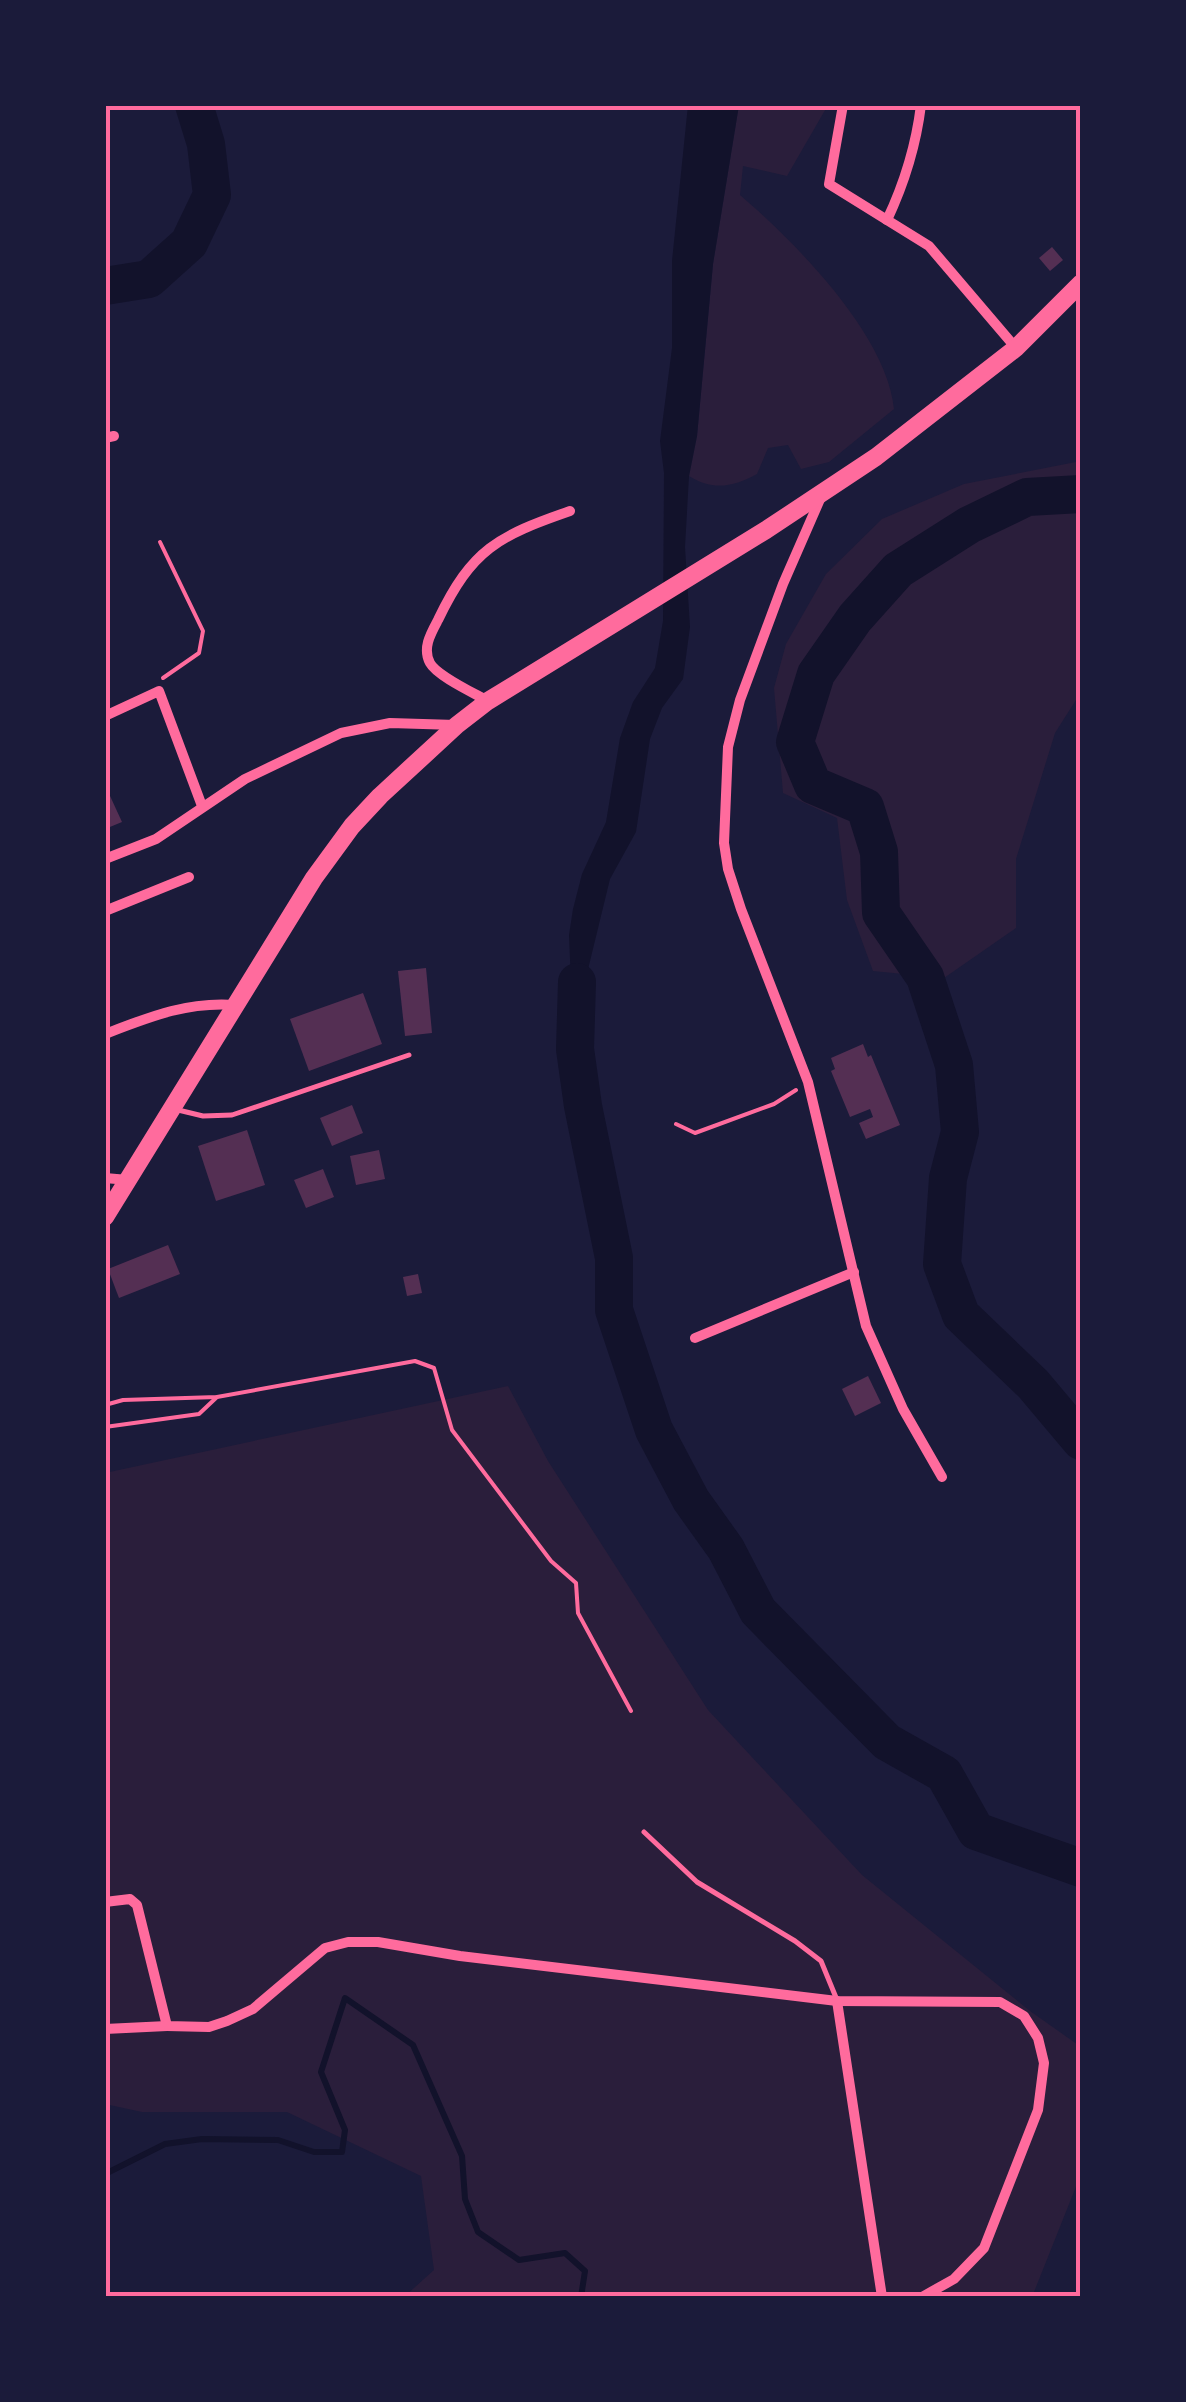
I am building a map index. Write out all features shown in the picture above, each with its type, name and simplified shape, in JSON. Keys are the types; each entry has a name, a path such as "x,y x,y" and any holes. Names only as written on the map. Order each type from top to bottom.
{"highway":[{"path":"105,1217 314,878 352,826 419,758 488,701 766,530 932,415 1016,348 1081,283"}],"street":[{"path":"843,105 829,184 929,246 1016,348"},
{"path":"886,220 902,188 921,105"},
{"path":"824,492 783,584 740,700 728,747 724,843 732,882 808,1082 866,1326 903,1409 942,1477"},
{"path":"488,701 435,670 428,660 429,639 450,594 470,564 496,542 570,512"},
{"path":"105,716 158,690 202,806"},
{"path":"105,859 156,838 277,762 341,733 390,723 457,725"},
{"path":"105,912 189,878"},
{"path":"105,1034 172,1009 194,1004 236,1004"},
{"path":"105,1178 128,1180"},
{"path":"695,1338 854,1272"},
{"path":"105,1902 130,1899 137,1904 167,2026"},
{"path":"105,2029 209,2027 227,2021 253,2009 325,1948 348,1942 378,1942 460,1956 838,2001 1000,2002 1024,2016 1038,2038 1044,2063 1041,2100 984,2248 954,2279 922,2297"},
{"path":"838,2001 882,2297"}],"lane":[{"path":"171,1108 203,1116 232,1115 409,1056"},
{"path":"644,1832 697,1882 821,1961 838,2001"}],"path":[{"path":"158,690 167,674 191,660 203,643 203,631 160,542"},
{"path":"676,1124 695,1133 774,1104 808,1082"},
{"path":"105,1405 123,1400 217,1397 415,1362 434,1368 452,1430 551,1561 576,1583 578,1613 631,1711"},
{"path":"105,1427 199,1414 217,1397"}],"shaded area":[{"path":"688,105 739,105 713,264 697,436 689,476 685,547 690,627 683,679 662,708 650,739 636,832 610,879 573,1031 569,935 573,909 582,874 606,822 620,738 633,702 655,668 663,621 664,473 660,441 672,348 672,261"},
{"path":"739,105 828,105 787,176 743,166 740,195 811,264 857,321 888,380 894,409 829,462 801,469 788,445 768,448 757,474 740,482 715,485 689,476 697,436 713,264"},
{"path":"1081,461 1081,692 1055,733 1016,859 1016,928 944,978 873,971 847,900 837,818 783,793 774,688 786,644 826,574 882,519 964,484"},
{"path":"508,1386 548,1461 708,1710 862,1875 1030,2011 1081,2047 1081,2174 1032,2297 404,2297 434,2270 421,2176 287,2112 142,2112 105,2104 105,1473"}],"building":[{"path":"1052,247 1063,260 1050,271 1039,258"},
{"path":"105,785 122,822 105,829"},
{"path":"426,968 432,1033 405,1036 398,971"},
{"path":"363,993 382,1044 309,1071 290,1019"},
{"path":"863,1044 900,1125 866,1139 859,1123 873,1117 870,1109 850,1117 831,1071 835,1069 831,1058"},
{"path":"352,1105 363,1133 332,1146 320,1118"},
{"path":"247,1130 265,1185 216,1201 198,1146"},
{"path":"379,1150 385,1179 356,1185 350,1156"},
{"path":"323,1169 334,1197 306,1208 294,1180"},
{"path":"168,1245 180,1274 119,1298 108,1269"},
{"path":"418,1274 422,1293 407,1296 403,1277"},
{"path":"868,1376 881,1403 855,1416 842,1389"}],"waterway":[{"path":"105,286 149,279 189,243 212,195 206,144 194,105"},
{"path":"1081,494 1027,497 969,525 898,570 855,618 816,674 795,742 813,785 865,807 879,852 881,913 925,977 954,1065 960,1132 948,1178 942,1264 961,1315 1033,1384 1081,1441"},
{"path":"577,982 575,1049 614,1258 614,1310 654,1430 691,1500 726,1549 758,1611 887,1742 944,1774 976,1831 1081,1868"},
{"path":"105,2174 165,2144 202,2139 278,2140 314,2152 342,2152 345,2130 321,2072 345,1998 413,2045 462,2156 465,2199 478,2232 519,2260 565,2253 585,2271 581,2297"}]}
